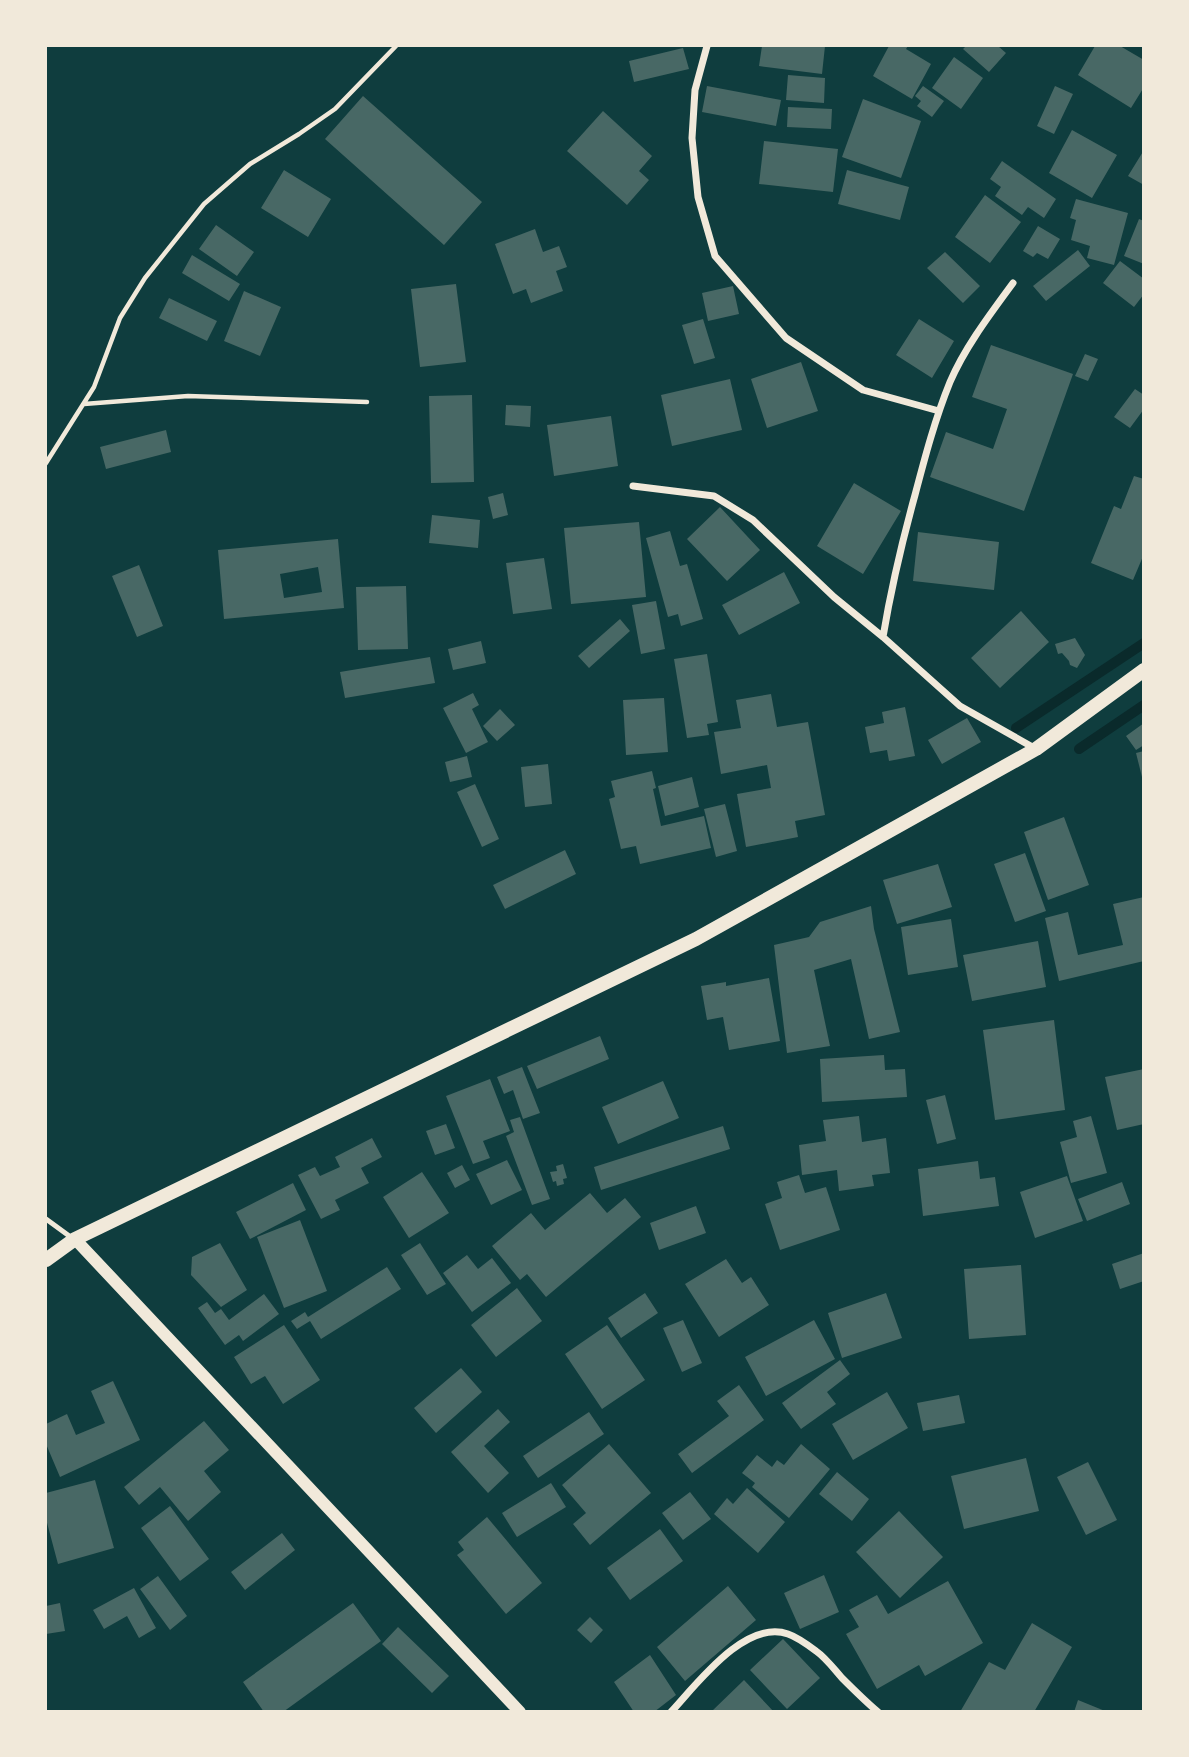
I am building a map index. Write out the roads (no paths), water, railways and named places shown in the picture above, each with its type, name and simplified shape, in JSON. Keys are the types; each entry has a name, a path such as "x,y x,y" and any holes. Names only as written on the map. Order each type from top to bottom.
{"main road":[{"path":"46,1260 75,1239 696,939 1036,749 1143,670"},
{"path":"46,1247 75,1239"}],"street":[{"path":"706,46 695,90 692,138 698,197 715,256 786,338 863,390 939,411"},
{"path":"884,637 891,586 939,411 951,380 989,316 1013,283"},
{"path":"633,486 713,496 753,520 834,597 884,637 960,706 1036,749"},
{"path":"75,1239 520,1712"},
{"path":"671,1712 721,1659 737,1646 753,1637 771,1632 786,1633 818,1652 857,1694 878,1712"}],"lane":[{"path":"46,1219 75,1239"}],"waterway":[{"path":"1016,728 1144,643"},
{"path":"1079,749 1144,705"}]}
